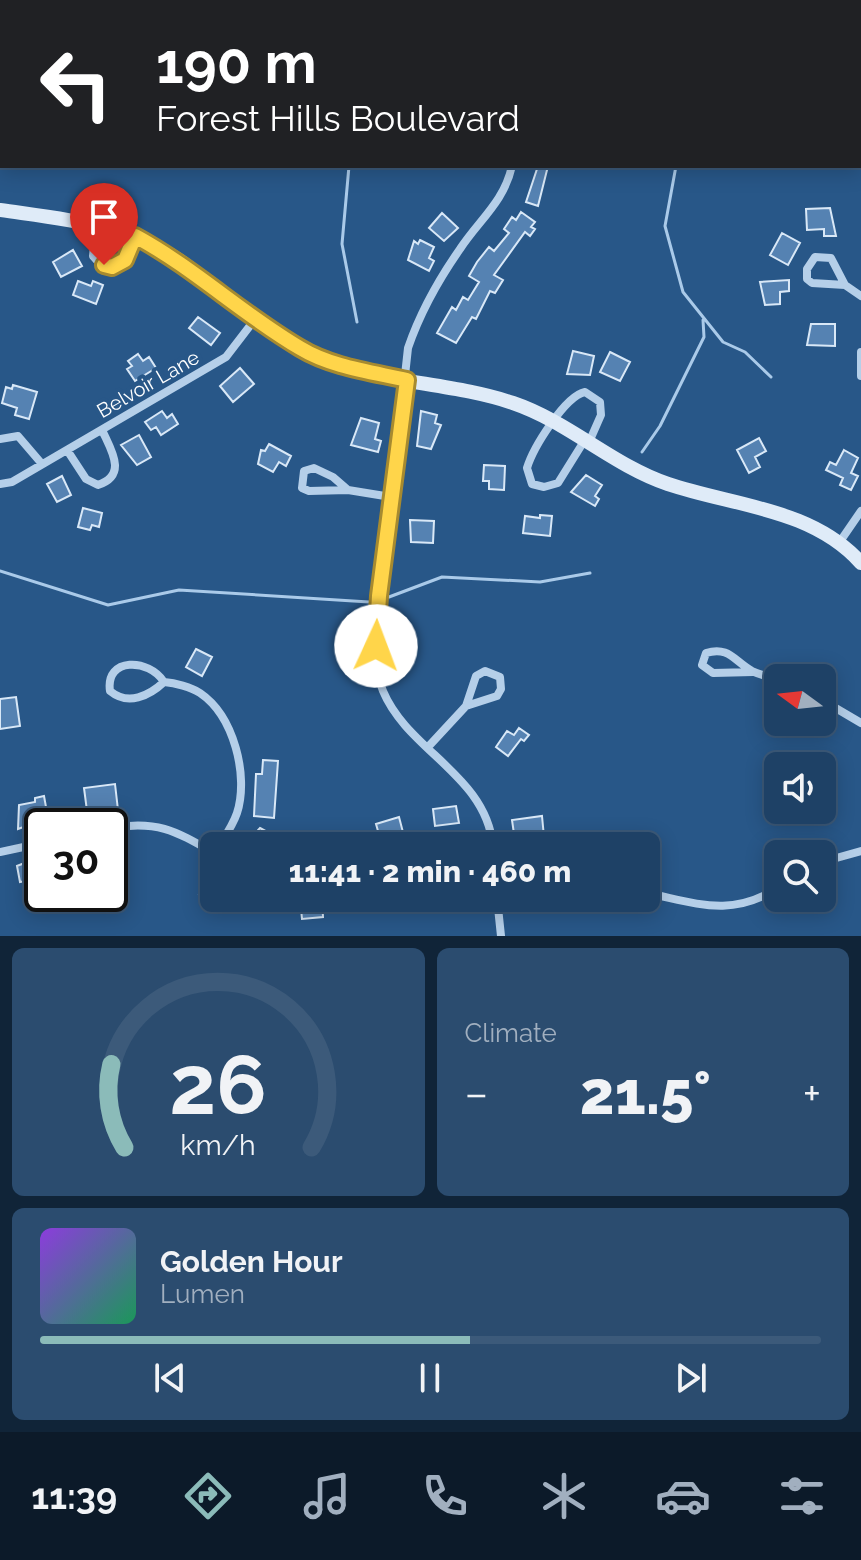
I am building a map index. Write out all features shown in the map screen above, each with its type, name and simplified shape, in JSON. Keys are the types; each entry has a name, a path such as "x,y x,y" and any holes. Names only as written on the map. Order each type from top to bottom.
{"main road":[{"path":"0,210 96,224 135,236 177,259 302,350 344,365 512,402 555,420 622,462 664,483 792,518 839,543 861,563"}],"street":[{"path":"491,832 473,795 384,694 376,663 379,596 407,380 408,348 416,325 460,248 498,204 511,168"},
{"path":"96,224 93,256 104,265 112,267 125,260 135,236"},
{"path":"845,285 812,283 807,279 810,263 815,257 831,258 845,285 861,296"},
{"name":"Belvoir Lane","path":"0,484 12,482 226,357 256,318"},
{"path":"861,352 861,376"},
{"path":"585,392 600,402 601,415 588,439 558,483 544,487 535,485 528,477 529,461 555,420 572,397 585,392"},
{"path":"67,450 86,479 98,485 105,483 116,471 116,461 102,430"},
{"path":"0,439 18,436 42,464"},
{"path":"348,490 333,477 314,468 304,471 301,479 302,488 309,491 348,490 391,497"},
{"path":"839,543 861,511"},
{"path":"753,672 729,653 717,649 706,653 702,665 713,673 753,672 764,676"},
{"path":"164,682 153,692 129,699 117,698 110,691 109,684 112,674 133,665 156,670 164,682 200,693 232,735 238,751 241,795 238,811 227,832"},
{"path":"428,747 466,706 476,676 485,671 500,677 497,696 466,706"},
{"path":"836,708 861,723"},
{"path":"128,826 173,828 200,844"},
{"path":"0,852 24,847"},
{"path":"836,858 861,851"},
{"path":"660,896 708,907 734,907 764,897"},
{"path":"498,912 501,936"}],"building":[{"path":"537,168 548,168 538,206 526,202"},
{"path":"830,208 836,236 824,236 824,229 807,230 806,209"},
{"path":"521,212 535,222 531,227 535,229 530,236 525,232 494,275 503,280 495,293 490,291 476,319 472,317 456,343 437,333 452,307 456,310 463,297 468,300 479,282 469,276 477,262 489,247 494,251 509,233 504,229 512,217 516,220"},
{"path":"442,213 458,228 444,241 429,228"},
{"path":"782,233 800,243 788,265 770,255"},
{"path":"420,240 434,247 429,258 434,261 429,271 408,260 414,241 418,244"},
{"path":"73,250 82,266 61,277 53,262"},
{"path":"789,280 789,291 780,292 780,304 765,305 760,282"},
{"path":"78,281 91,286 93,281 103,285 96,304 73,295"},
{"path":"198,317 220,333 211,345 189,328"},
{"path":"811,324 835,324 835,346 807,345"},
{"path":"573,351 594,356 590,375 567,374"},
{"path":"610,352 630,362 620,381 600,372"},
{"path":"138,354 143,361 149,357 156,368 135,381 127,369 132,366 128,361"},
{"path":"240,368 254,384 233,402 220,386"},
{"path":"13,385 37,392 29,419 15,415 17,408 2,403 6,387 12,389"},
{"path":"162,411 167,418 172,414 178,424 161,435 156,427 151,430 145,422"},
{"path":"421,411 437,415 435,423 441,425 431,449 417,446"},
{"path":"361,418 379,423 375,439 381,441 378,452 351,445"},
{"path":"139,435 151,457 137,465 121,445"},
{"path":"759,438 766,451 755,457 760,467 749,473 737,450"},
{"path":"269,444 291,456 286,466 279,462 273,472 258,464 261,450 265,451"},
{"path":"844,450 858,458 851,473 858,476 851,490 840,485 843,478 826,470 830,462 836,465"},
{"path":"484,465 505,466 504,490 489,489 489,481 483,481"},
{"path":"586,475 602,485 595,496 599,499 595,506 571,492"},
{"path":"62,476 71,495 57,502 47,484"},
{"path":"83,508 102,513 99,527 92,525 90,530 78,527"},
{"path":"540,515 552,516 550,536 523,533 525,516 540,518"},
{"path":"410,520 434,521 433,543 411,542"},
{"path":"196,649 212,657 202,676 186,667"},
{"path":"16,697 20,726 0,729 0,699"},
{"path":"519,728 529,735 524,741 521,739 508,756 496,747 507,731 514,735"},
{"path":"263,760 278,761 274,818 254,816 256,774 262,774"},
{"path":"115,784 118,808 87,808 84,788"},
{"path":"44,796 46,808 24,808 24,827 18,829 19,805 35,802 35,798"},
{"path":"456,806 459,823 435,826 433,809"},
{"path":"542,816 544,832 514,832 512,820"},
{"path":"399,817 403,832 378,832 376,824"},
{"path":"24,863 24,881 20,882 17,866"},
{"path":"301,912 323,912 323,917 302,919"}],"waterway":[{"path":"349,168 342,244 357,322"},
{"path":"676,168 665,226 683,292 723,342 745,352 771,377"},
{"path":"642,452 660,426 704,337 703,320"},
{"path":"0,571 108,605 179,590 369,602"},
{"path":"389,597 442,577 540,582 590,573"}],"route":[{"path":"104,265 112,267 125,260 135,236 177,259 302,350 344,365 407,380 379,596 376,646"}]}
